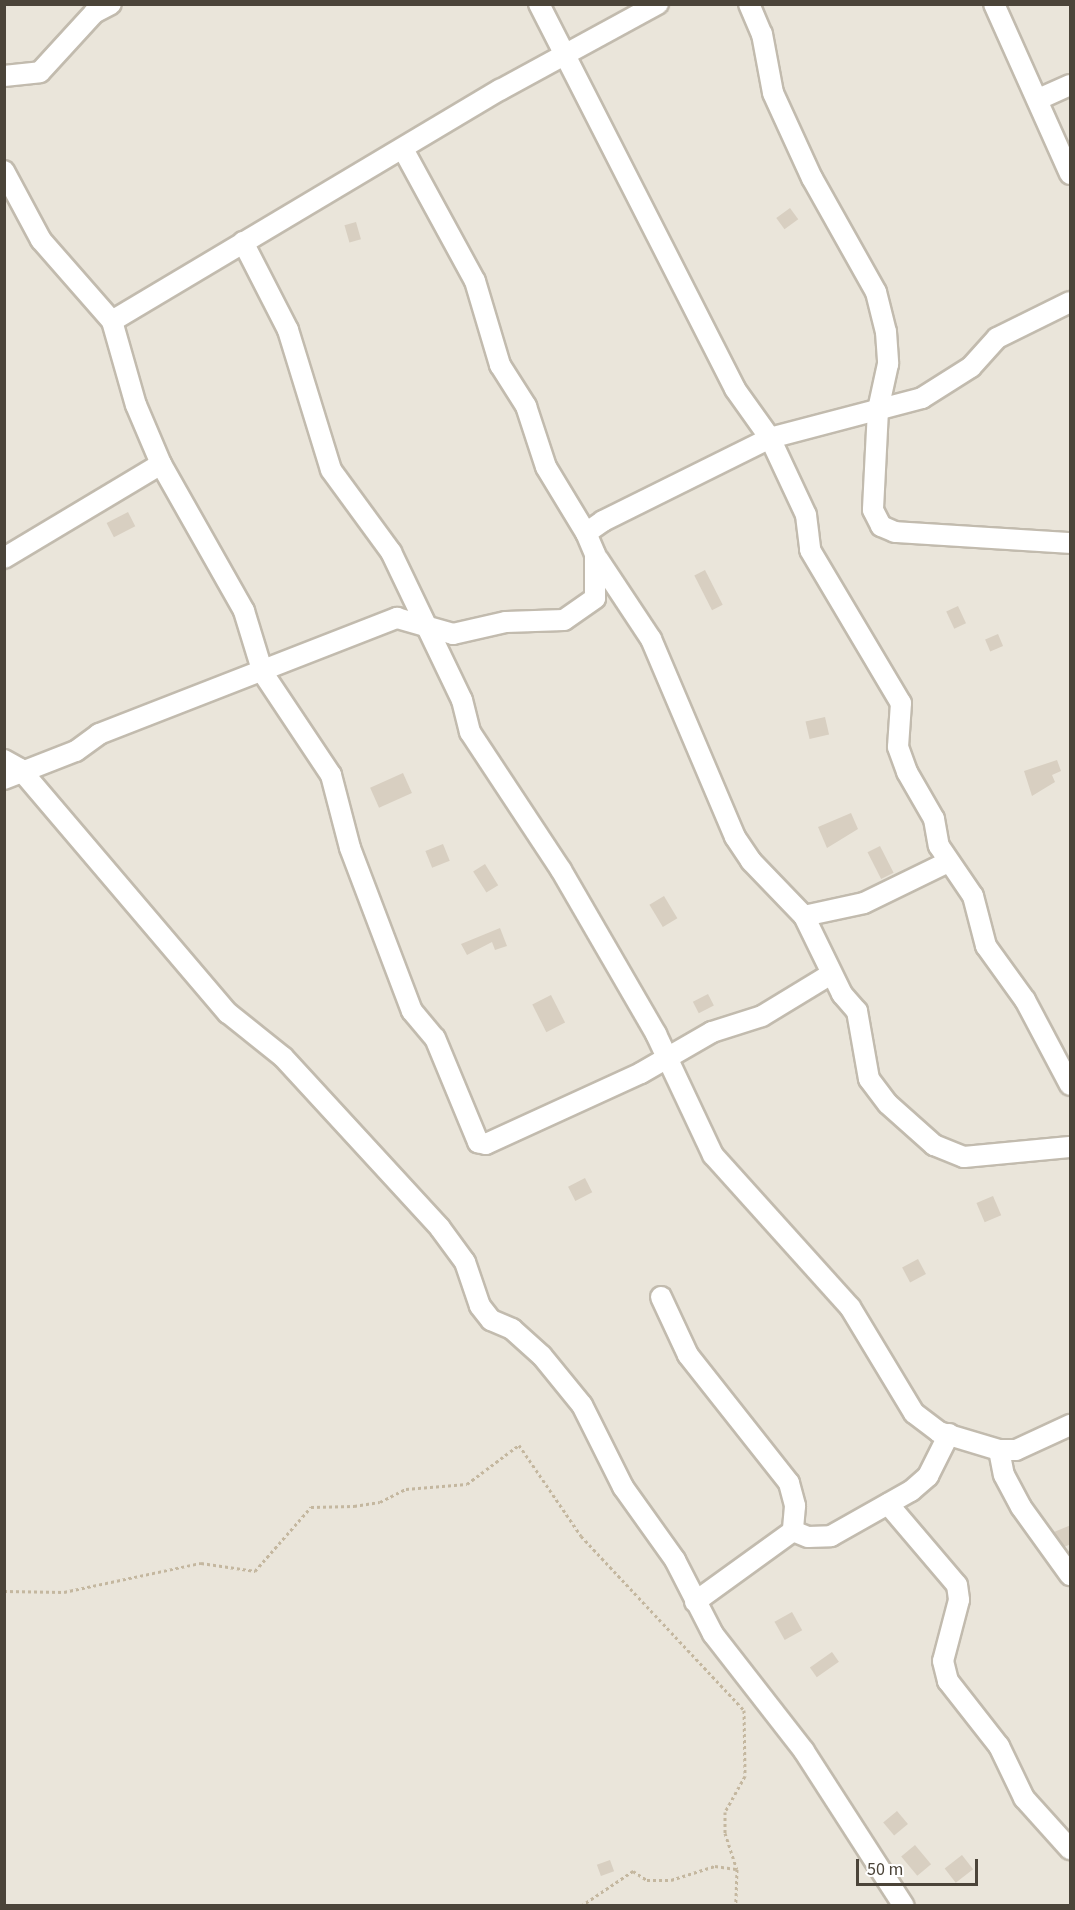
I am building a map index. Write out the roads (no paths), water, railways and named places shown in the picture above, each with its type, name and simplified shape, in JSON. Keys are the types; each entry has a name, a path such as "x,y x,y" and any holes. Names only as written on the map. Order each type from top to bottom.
{"street":[{"path":"4,76 40,72 94,13 111,4"},
{"path":"539,4 735,389 770,438 806,515 810,550 901,703 898,747 948,862 973,896 986,946 1025,1000 1071,1085"},
{"path":"112,321 565,52 658,4"},
{"path":"749,4 762,34 773,93 812,178 876,291 888,364 878,410 873,510 881,526 895,532 1071,543"},
{"path":"994,4 1041,98 1071,174"},
{"path":"1041,98 1071,85"},
{"path":"403,149 475,281 500,365 526,406 546,467 586,533 595,554 651,639 735,837 751,861 804,916 826,953 831,974 857,1011 869,1079 934,1145 989,1159 1071,1148"},
{"path":"4,171 41,240 112,321 136,405 161,464 244,611 263,673 331,775 350,848 412,1011 435,1038 478,1142 486,1144 667,1058 712,1032 762,1017 831,974"},
{"path":"243,242 288,330 331,470 391,552 423,624 462,700 470,732 561,870 667,1058 713,1155 850,1307 914,1413 948,1434 999,1450 1016,1450 1071,1425"},
{"path":"586,533 770,438 878,410 942,387 997,338 1071,302"},
{"path":"4,558 161,464"},
{"path":"10,769 42,766 99,734 263,673 397,618 453,634 506,622 564,620 595,598 595,554"},
{"path":"10,769 228,1013 283,1057 440,1228 465,1262 480,1306 490,1320 512,1329 542,1356 582,1404 623,1487 675,1560 713,1634 804,1750 904,1905"},
{"path":"804,916 864,903 948,862"},
{"path":"661,1297 708,1388 789,1483 793,1530"},
{"path":"793,1530 808,1537 831,1536 888,1504 928,1476 948,1434"},
{"path":"999,1450 1004,1475 1021,1507 1071,1575"},
{"path":"888,1504 957,1585 959,1600 943,1661 948,1681 999,1746 1023,1798 1071,1849"},
{"path":"695,1602 793,1530"}]}
